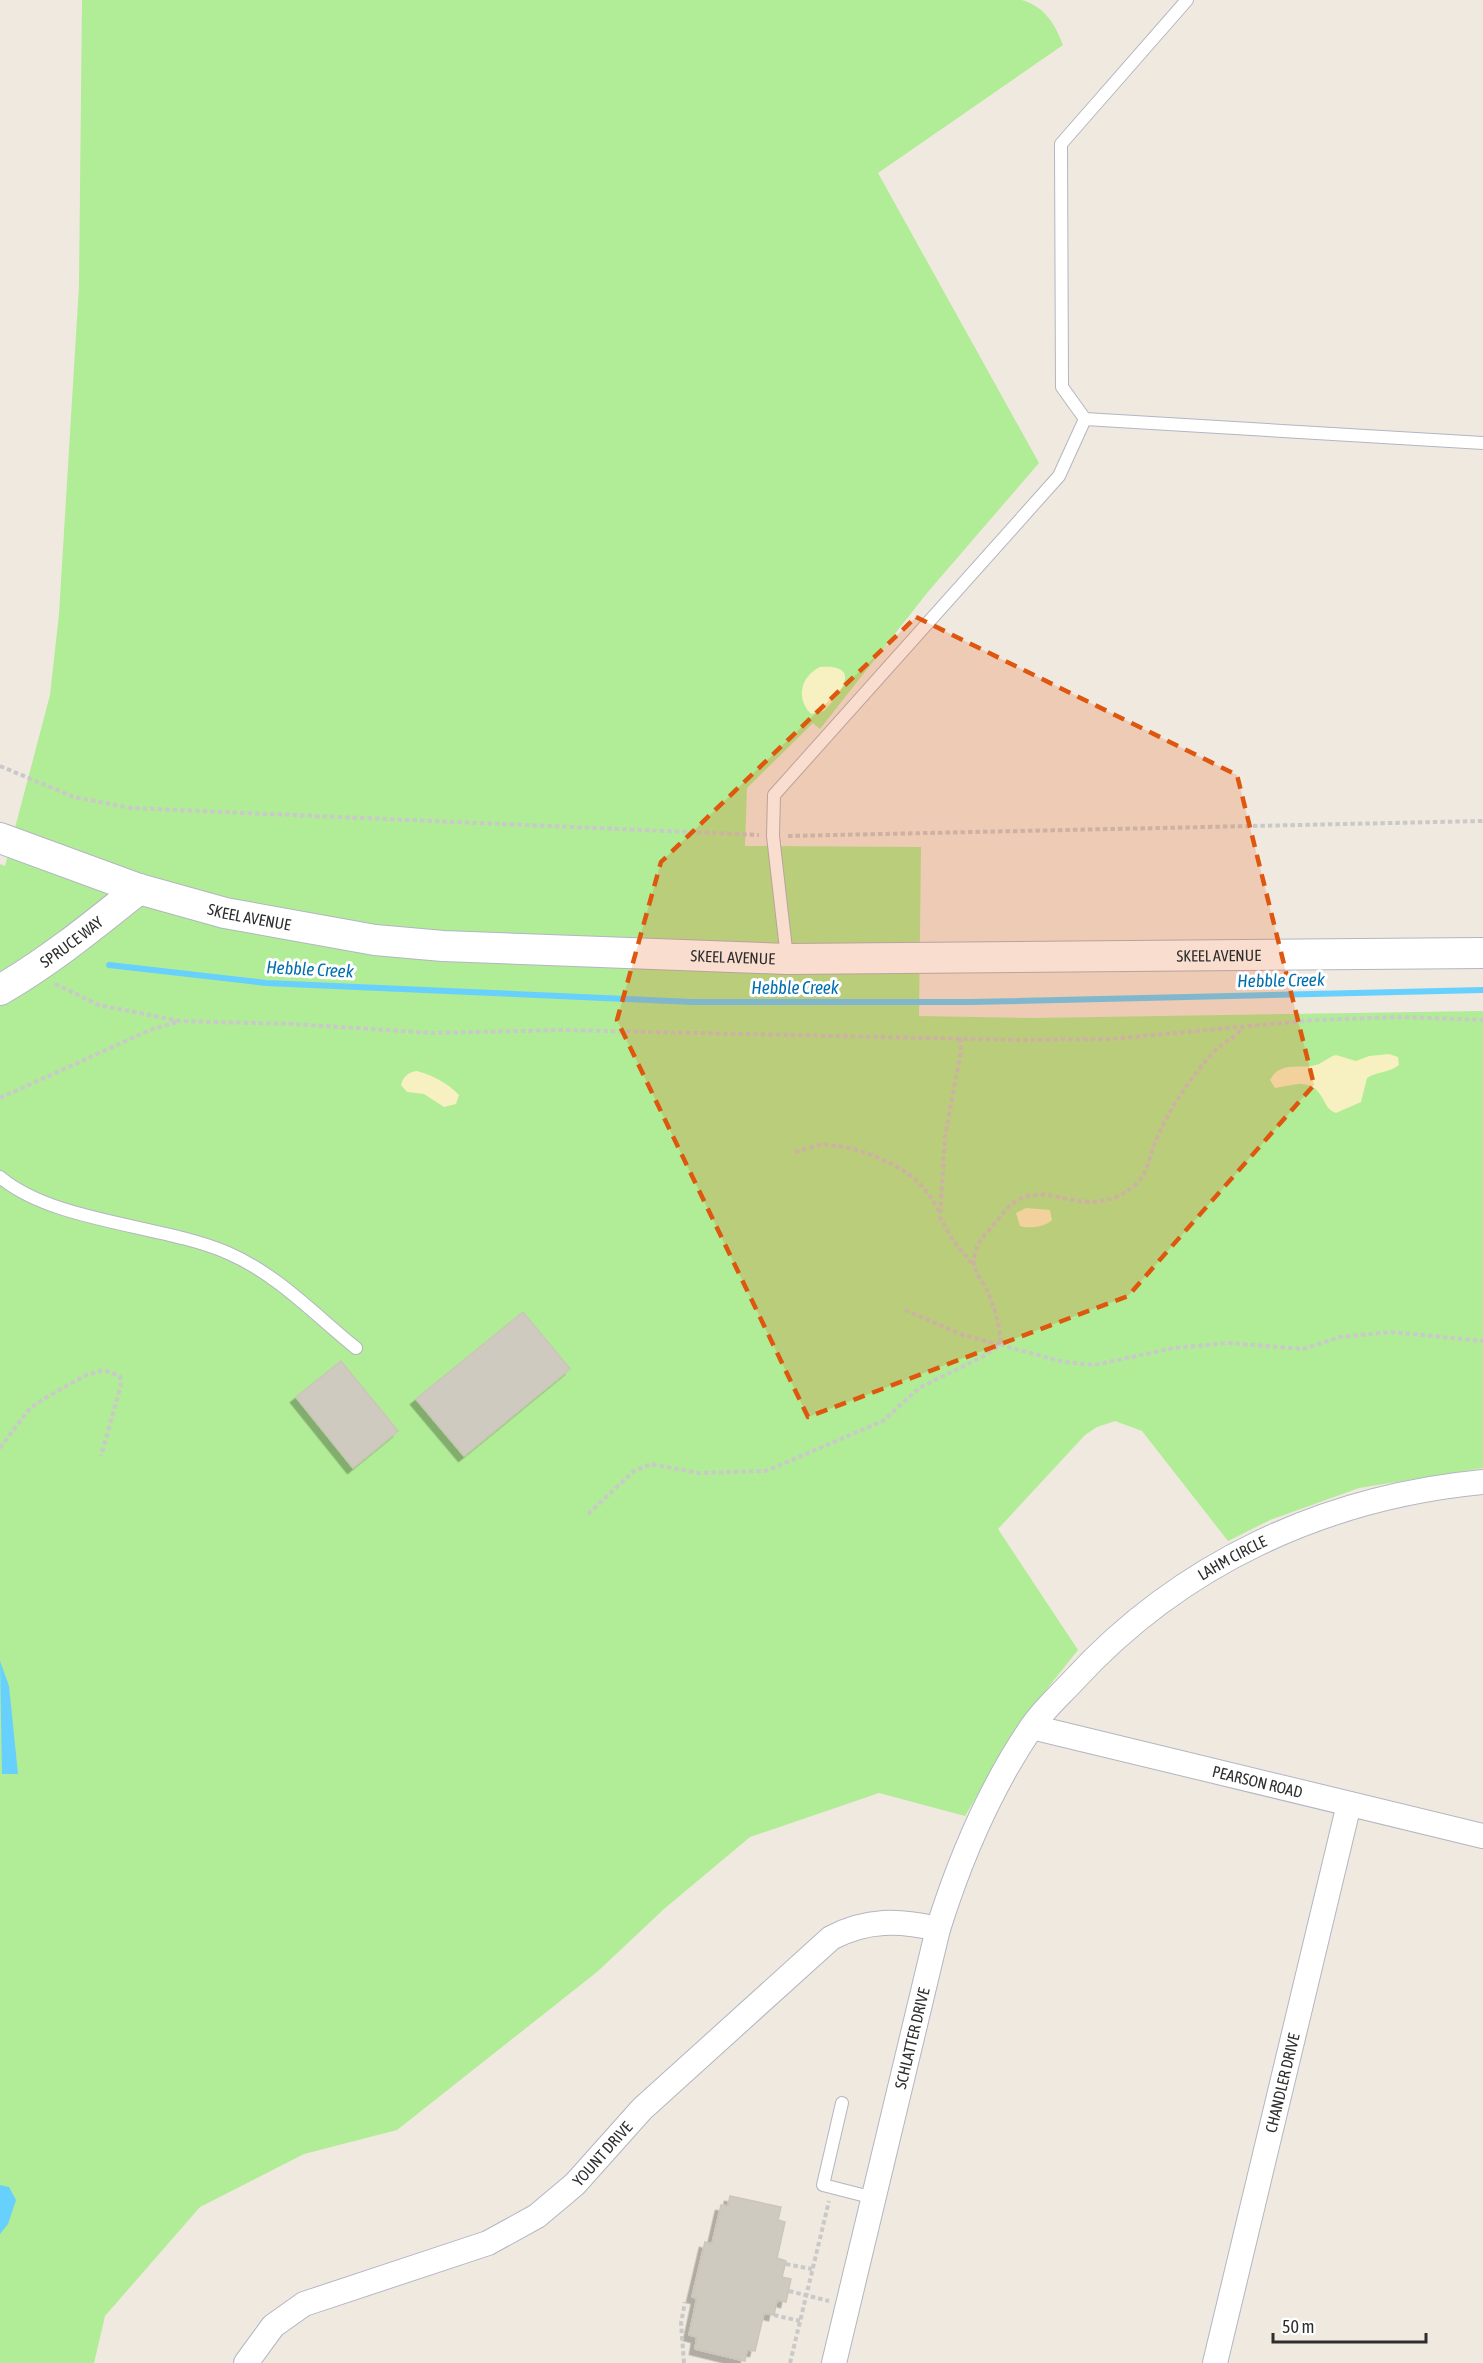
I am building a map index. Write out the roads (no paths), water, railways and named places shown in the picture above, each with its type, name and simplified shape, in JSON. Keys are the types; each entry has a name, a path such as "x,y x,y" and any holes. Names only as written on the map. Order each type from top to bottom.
{"street":[{"name":"SKEEL AVENUE","path":"0,838 139,889 225,913 375,940 443,946 787,959 1483,953"},
{"name":"SPRUCE WAY","path":"0,990 30,972 139,889"},
{"name":"LAHM CIRCLE","path":"1032,1727 1092,1660 1126,1629 1180,1587 1237,1552 1277,1533 1363,1502 1406,1492 1483,1482"},
{"name":"PEARSON ROAD","path":"1032,1727 1483,1836"},
{"name":"SCHLATTER DRIVE","path":"834,2363 938,1929 952,1885 974,1831 1032,1727"},
{"name":"CHANDLER DRIVE","path":"1215,2363 1349,1804"},
{"name":"YOUNT DRIVE","path":"246,2363 273,2326 304,2304 488,2243 537,2216 575,2184 642,2109 831,1938 869,1923 907,1922 938,1929"}],"lane":[{"path":"1085,419 1062,387 1061,144 1187,0"},
{"path":"1085,419 1483,443"},
{"path":"787,959 773,836 774,795 1059,476 1085,419"},
{"path":"0,1177 11,1186 65,1209 228,1253 285,1286 356,1348"},
{"path":"842,2103 823,2185 874,2198"}],"water":[{"path":"0,1661 9,1686 18,1774 2,1774"},
{"path":"0,2185 9,2187 16,2200 8,2224 0,2234"}],"waterway":[{"name":"Hebble Creek","path":"109,965 266,983 693,1002 970,1002 1483,990"}]}
